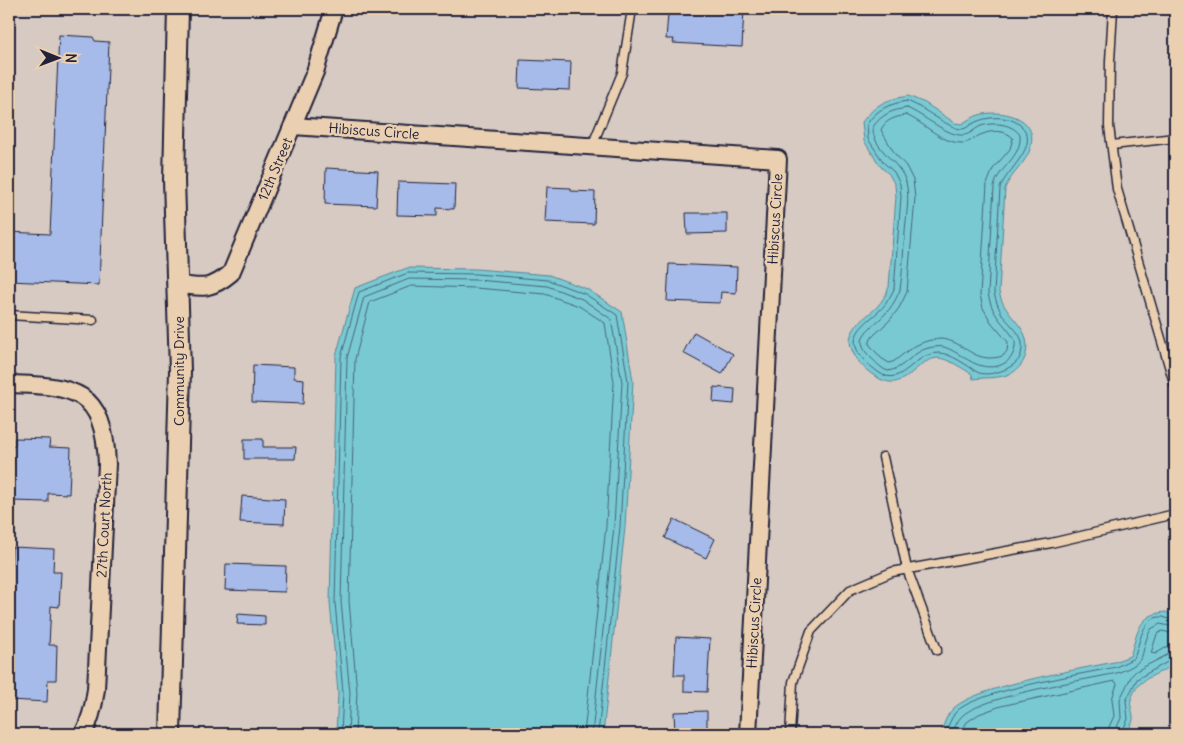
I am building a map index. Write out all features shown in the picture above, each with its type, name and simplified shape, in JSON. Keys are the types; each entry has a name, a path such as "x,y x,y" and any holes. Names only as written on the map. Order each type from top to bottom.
{"street":[{"name":"12th Street","path":"178,284 206,287 219,283 231,273 315,72 334,9"},
{"name":"Community Drive","path":"170,734 180,372 174,180 176,11"},
{"name":"Hibiscus Circle","path":"293,126 778,158 748,734"},
{"name":"27th Court North","path":"9,384 54,386 76,393 92,404 101,422 106,440 107,474 96,689 88,726 83,734"}],"lane":[{"path":"592,146 622,73 632,9"},
{"path":"1113,9 1109,126 1117,190 1175,386"},
{"path":"1112,145 1175,138"},
{"path":"9,315 93,320"},
{"path":"883,457 907,569 937,650"},
{"path":"790,734 793,682 811,631 850,590 892,572 1051,543 1175,514"}],"water":[{"path":"908,96 925,103 955,123 962,124 979,115 988,113 1007,114 1023,121 1029,128 1032,136 1029,152 1005,188 999,292 1002,302 1022,329 1027,344 1023,362 1017,369 1007,375 973,379 972,374 960,367 937,358 925,362 901,380 887,382 879,379 863,367 852,351 850,343 853,330 877,307 889,287 896,197 895,185 889,174 881,167 864,141 862,122 872,110 882,103"},
{"path":"407,268 476,269 549,275 587,289 622,312 633,381 625,527 603,734 336,734 338,693 330,602 336,356 355,288"},
{"path":"1166,612 1175,617 1175,663 1169,668 1149,677 1138,686 1131,702 1133,720 1127,734 941,734 946,718 952,710 963,702 981,694 1028,680 1114,662 1130,656 1137,633 1144,621 1156,614"}],"building":[{"path":"675,9 704,11 704,9 744,9 742,47 673,43 674,39 666,39 668,14 675,14"},
{"path":"59,35 93,37 95,41 109,42 99,285 9,281 9,232 50,234"},
{"path":"520,60 571,62 570,90 519,88"},
{"path":"326,168 378,171 376,206 325,204"},
{"path":"398,182 455,184 454,209 437,208 437,216 397,215"},
{"path":"547,187 595,192 594,224 545,222"},
{"path":"686,213 727,213 727,233 687,234"},
{"path":"669,264 737,267 736,293 721,292 720,303 667,301"},
{"path":"694,332 733,354 722,374 683,353"},
{"path":"253,365 294,367 294,378 304,379 303,404 252,402"},
{"path":"714,387 735,389 734,404 713,402"},
{"path":"15,438 50,439 49,447 71,448 69,494 48,493 48,502 12,501 13,492 9,492 9,446 15,446"},
{"path":"244,439 263,439 263,447 296,447 295,459 244,459"},
{"path":"242,496 285,499 284,524 240,522"},
{"path":"674,519 715,539 706,558 665,538"},
{"path":"12,547 54,549 53,572 61,572 59,607 51,606 49,645 57,645 56,680 48,680 47,702 9,700 9,570 11,570"},
{"path":"226,564 286,566 285,592 225,590"},
{"path":"238,614 265,616 265,625 237,624"},
{"path":"676,637 710,639 707,692 684,691 684,675 674,675"},
{"path":"707,711 707,734 675,734 674,712"}]}
